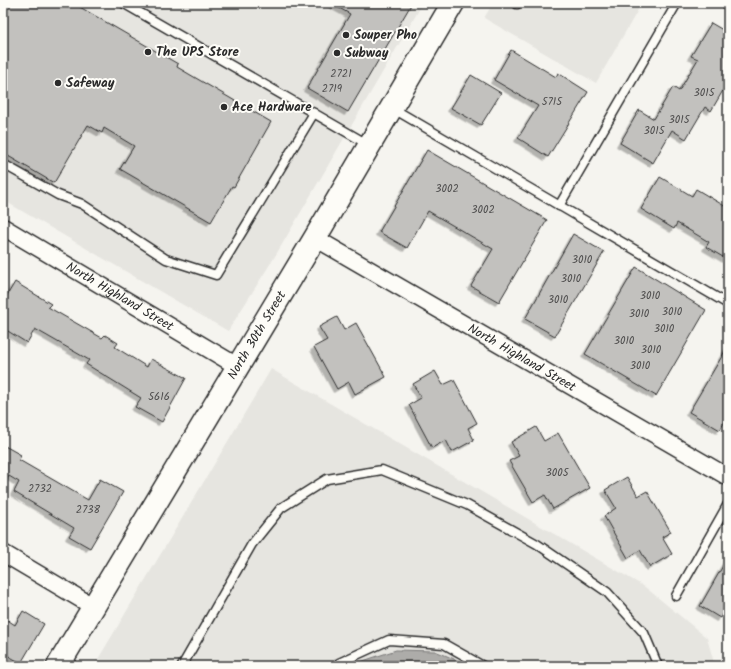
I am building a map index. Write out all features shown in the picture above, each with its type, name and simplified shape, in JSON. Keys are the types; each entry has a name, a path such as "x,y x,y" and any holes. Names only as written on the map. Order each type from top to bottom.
{"main road":[{"name":"North 30th Street","path":"58,666 315,238 453,3"}],"street":[{"name":"North Highland Street","path":"3,227 237,366"},
{"name":"North Highland Street","path":"315,238 728,477"},
{"path":"3,553 94,607"}],"lane":[{"path":"123,3 370,145"},
{"path":"559,206 678,3"},
{"path":"391,108 728,304"},
{"path":"3,164 58,195 82,204 166,259 216,275 314,113"},
{"path":"182,666 252,544 281,508 327,479 382,470 467,505 537,544 607,592 644,633 658,666"},
{"path":"676,596 728,504"},
{"path":"336,666 339,663 389,640 444,644 483,666"}],"shaded area":[{"path":"3,3 423,3 277,253 228,331 3,200"},
{"path":"493,3 642,3 596,83 484,18"},
{"path":"271,369 645,587 707,638 715,666 94,666"},
{"path":"396,650 435,651 471,666 354,666 360,662"}],"building":[{"path":"3,3 73,3 178,64 177,67 271,122 234,187 232,186 211,222 120,169 134,146 104,128 102,133 88,125 54,183 3,153"},
{"path":"330,3 412,3 348,112 307,88 350,14"},
{"path":"711,23 728,33 728,82 711,111 705,107 686,139 672,130 653,163 620,143 639,110 654,119 673,87 679,91 698,59 691,56"},
{"path":"511,50 556,77 558,73 588,92 548,157 518,138 538,106 494,80"},
{"path":"471,75 501,93 481,125 451,108"},
{"path":"427,150 547,220 499,302 471,286 493,249 428,211 407,248 379,232"},
{"path":"660,177 692,196 696,189 728,208 728,260 706,247 709,242 677,223 674,229 641,209"},
{"path":"573,234 604,252 555,336 525,319"},
{"path":"636,267 706,310 656,396 585,354"},
{"path":"15,282 51,304 48,307 102,338 105,335 118,343 115,347 147,367 151,359 186,378 162,422 135,407 141,398 86,364 89,360 35,329 27,343 3,328 3,302"},
{"path":"337,317 344,330 356,323 386,377 355,394 349,382 337,389 314,347 327,340 319,327"},
{"path":"728,346 728,416 720,430 689,412"},
{"path":"435,371 443,385 454,380 477,423 468,428 474,440 452,452 446,440 432,448 409,405 421,398 413,384"},
{"path":"536,427 544,441 558,433 590,488 553,509 545,495 533,502 509,461 519,456 511,442"},
{"path":"3,445 21,455 19,460 88,500 100,479 123,492 90,548 69,536 74,528 14,492 19,482 9,476 3,486"},
{"path":"627,477 638,496 647,491 671,532 662,537 672,554 650,567 640,550 628,558 604,516 616,508 605,490"},
{"path":"728,557 728,604 720,618 700,606"},
{"path":"23,611 44,624 21,663 3,653 3,617 15,625"}],"place":[{"name":"Souper Pho","path":"346,35"},
{"name":"The UPS Store","path":"148,52"},
{"name":"Subway","path":"337,53"},
{"name":"Safeway","path":"58,83"},
{"name":"Ace Hardware","path":"224,107"}]}
